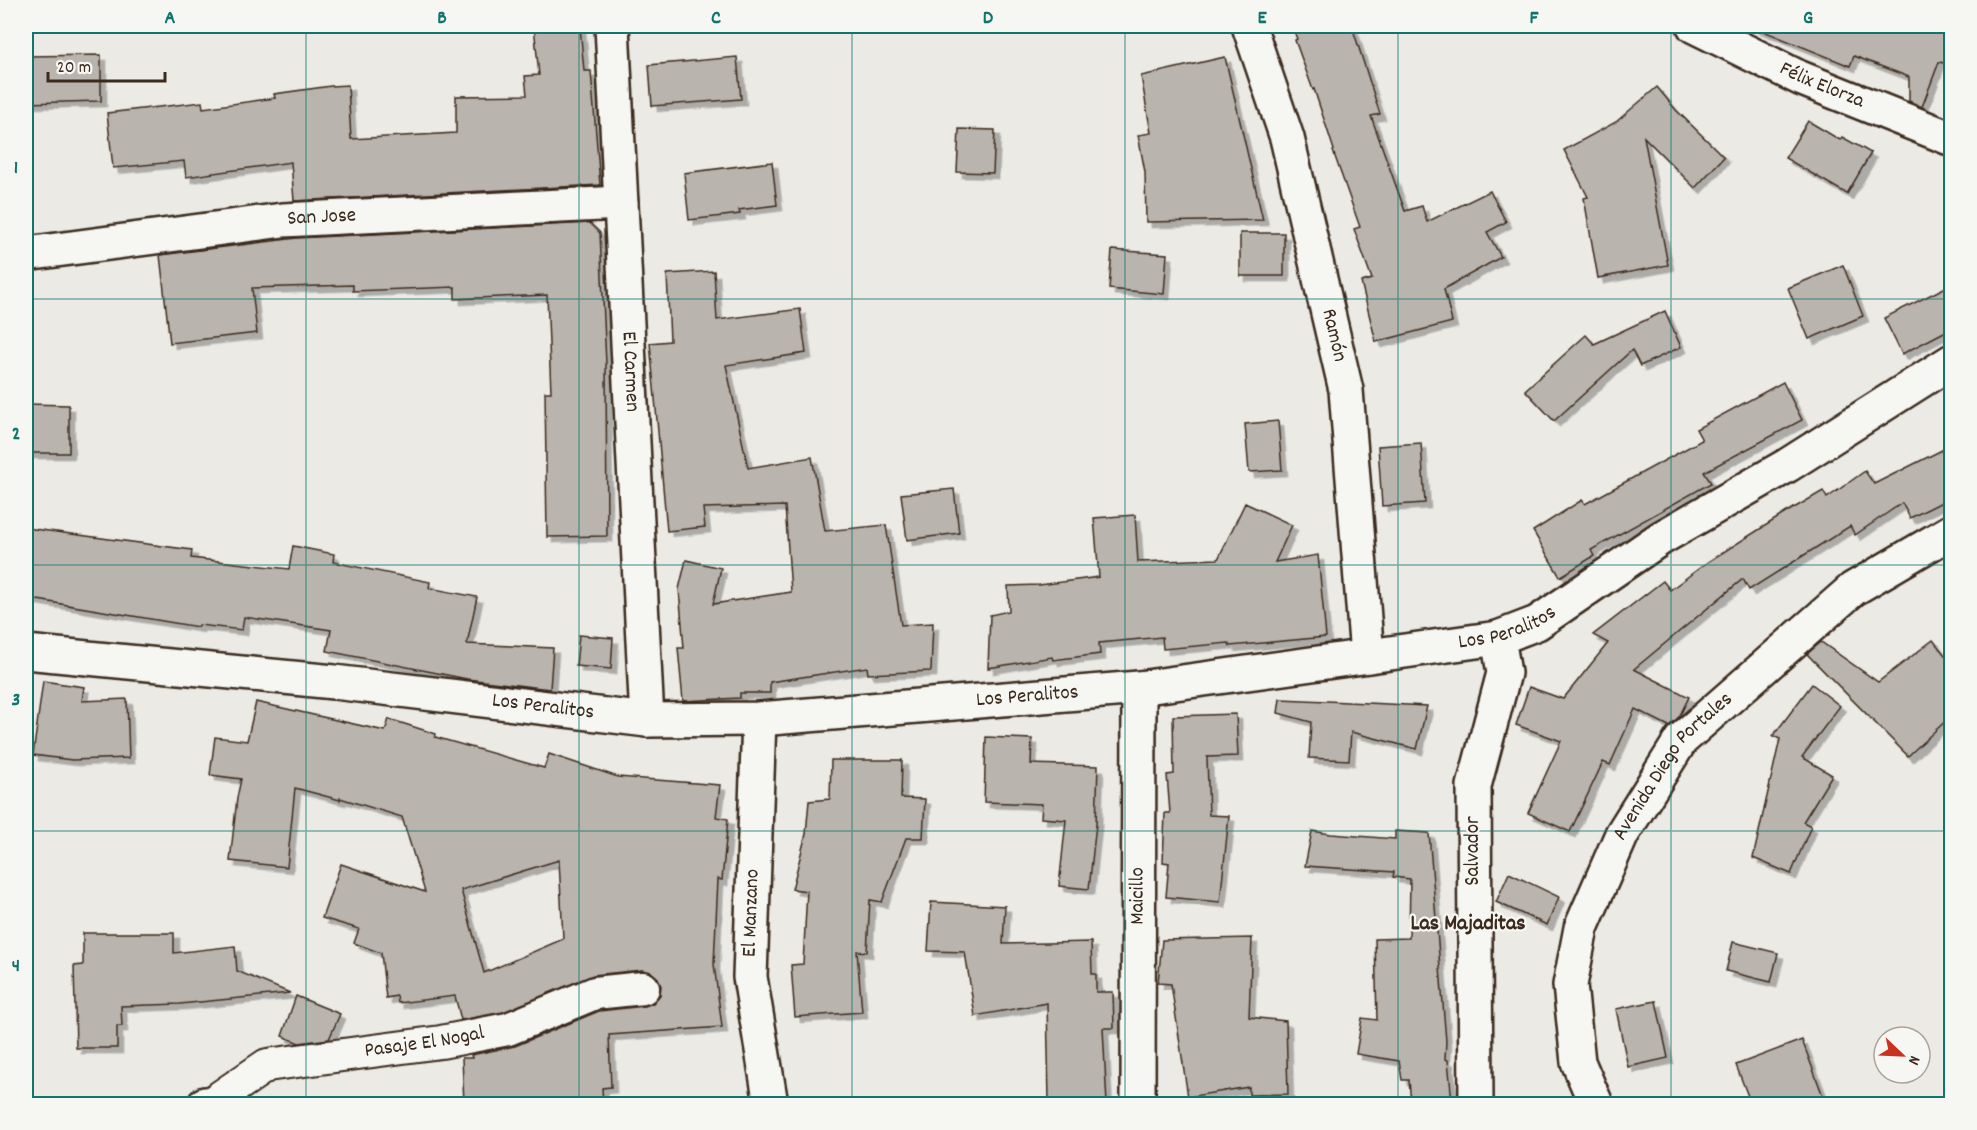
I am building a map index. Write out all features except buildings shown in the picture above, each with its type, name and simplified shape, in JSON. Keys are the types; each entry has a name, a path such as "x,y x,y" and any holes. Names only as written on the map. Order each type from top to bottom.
{"street":[{"name":"El Carmen","path":"612,26 647,720"},
{"name":"Ramón","path":"1249,26 1287,138 1346,390 1367,656"},
{"name":"Félix Elorza","path":"1694,26 1800,78 1952,139"},
{"name":"San Jose","path":"26,254 283,220 621,202"},
{"name":"Los Peralitos","path":"26,652 334,682 647,720 759,719 1139,688 1497,638 1537,623 1661,538 1788,465 1952,361"},
{"name":"Avenida Diego Portales","path":"1596,1104 1578,1062 1570,986 1581,928 1622,834 1682,740 1853,589 1952,531"},
{"name":"Salvador","path":"1476,1104 1474,786 1504,673 1497,638"},
{"name":"Maicillo","path":"1138,1104 1139,688"},
{"name":"El Manzano","path":"759,719 750,977 771,1104"},
{"name":"Pasaje El Nogal","path":"210,1104 267,1065 441,1042 508,1029 595,993 643,988"}],"district":[{"name":"Las Majaditas","path":"1468,924"}]}
